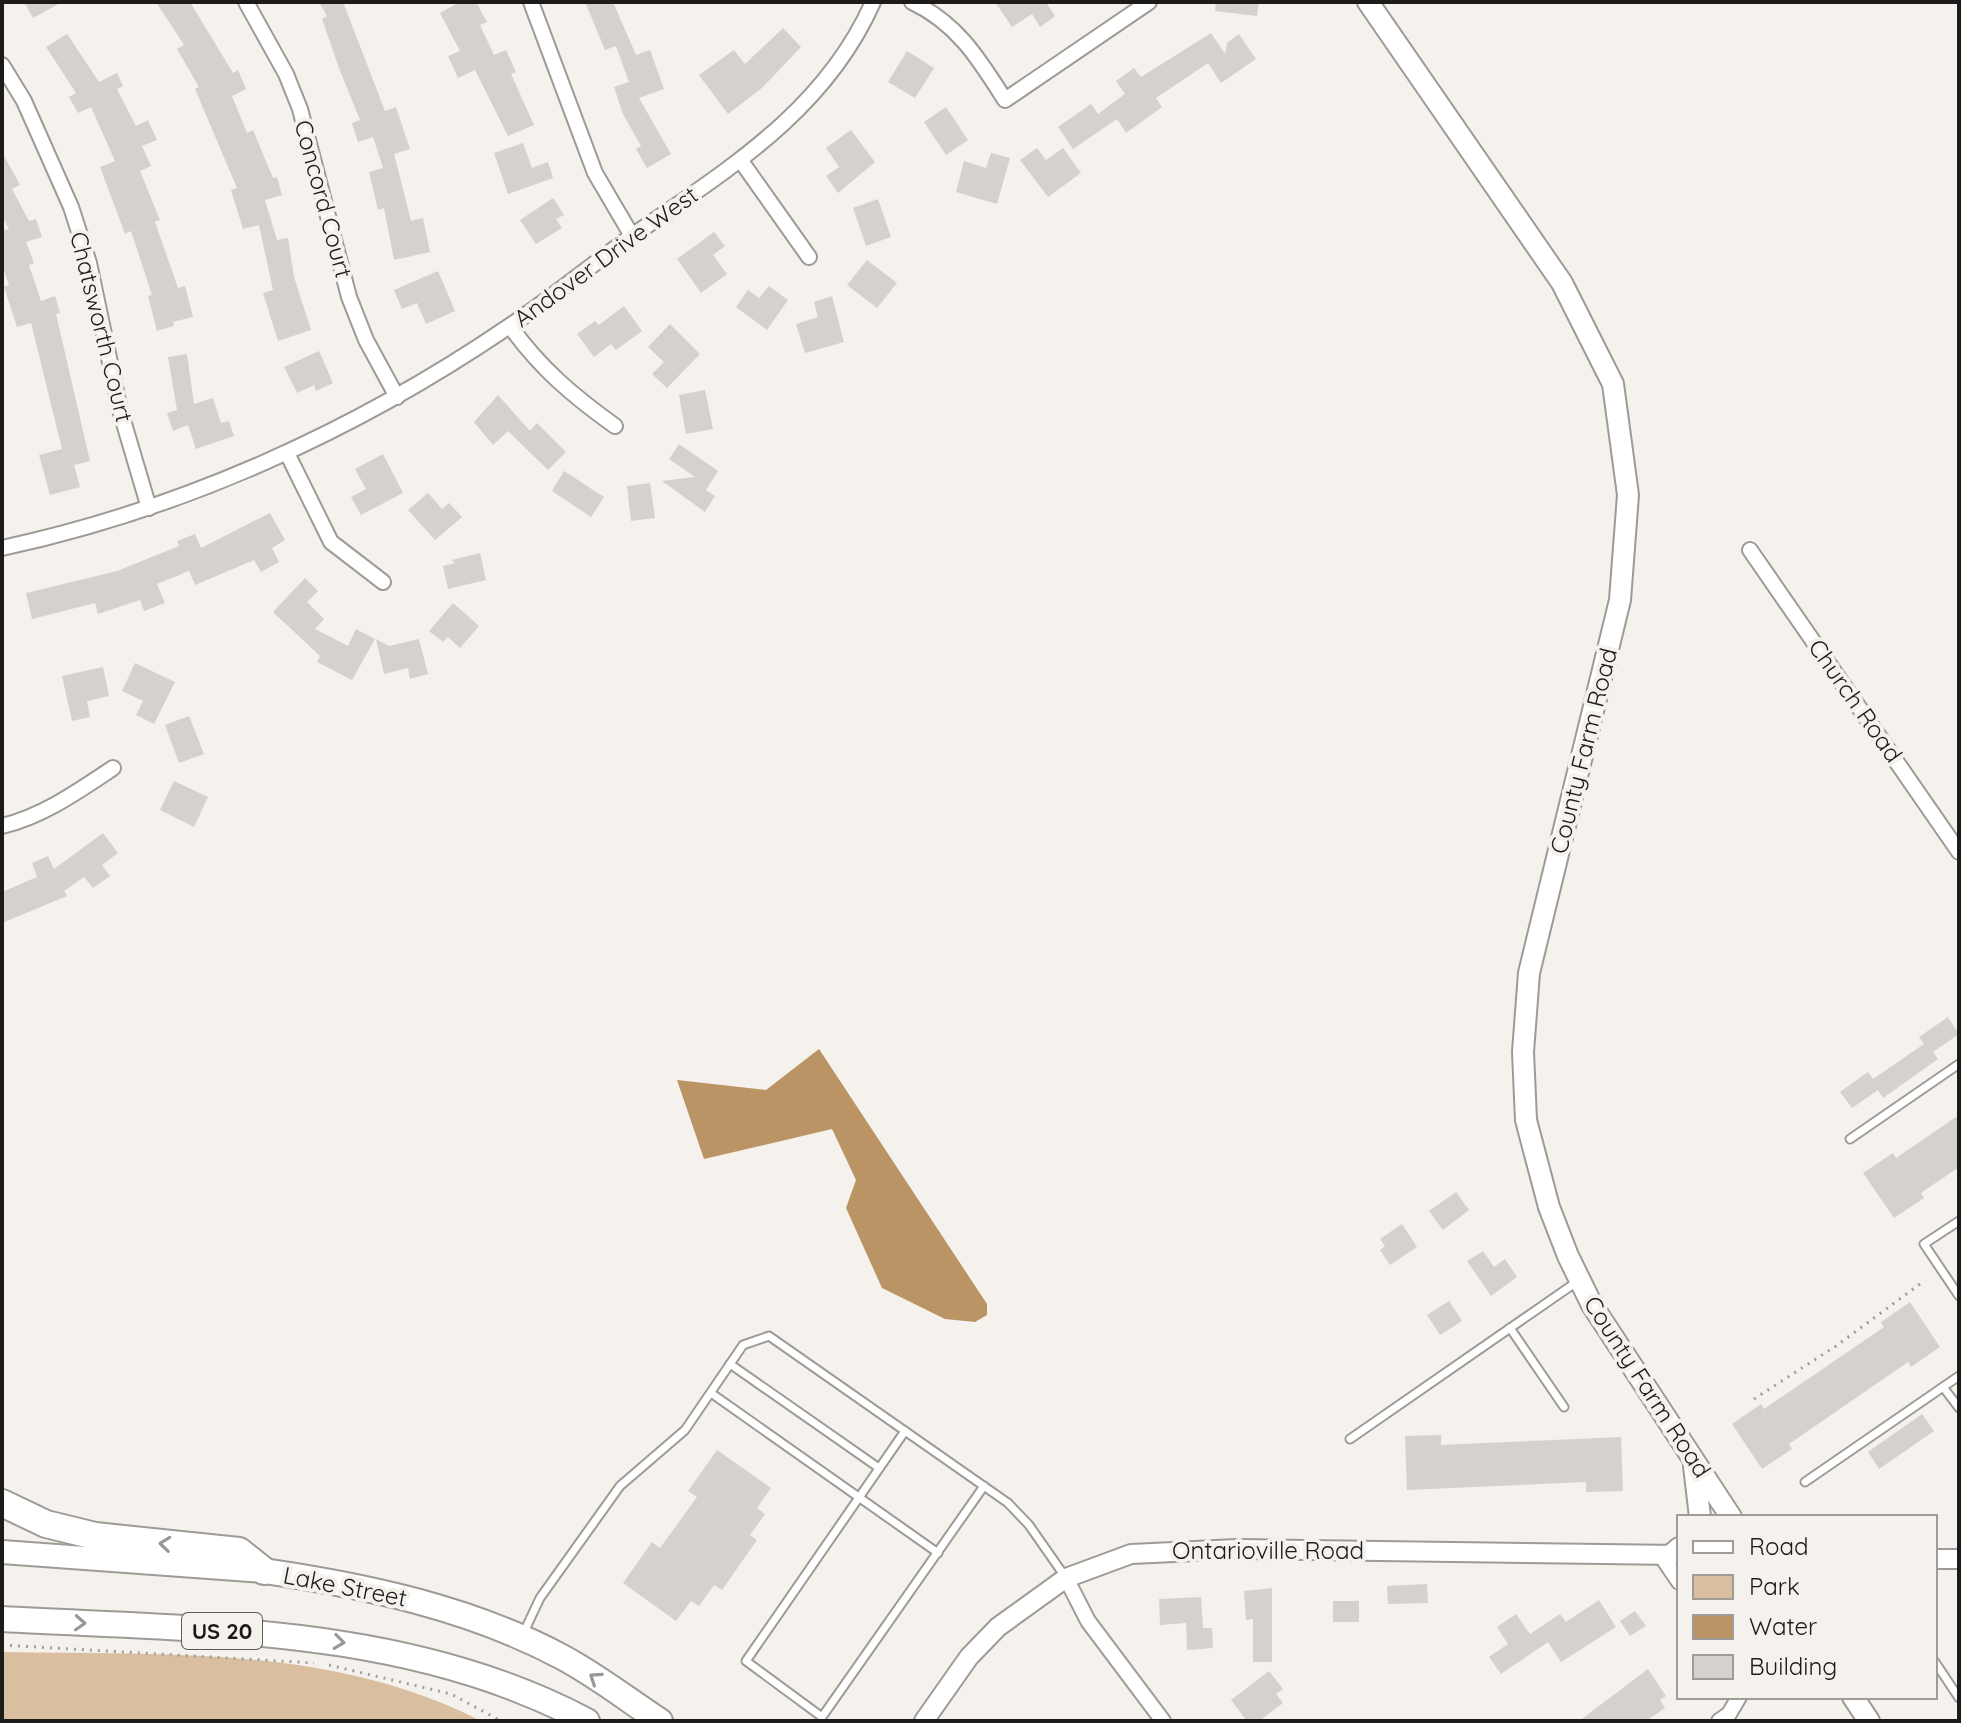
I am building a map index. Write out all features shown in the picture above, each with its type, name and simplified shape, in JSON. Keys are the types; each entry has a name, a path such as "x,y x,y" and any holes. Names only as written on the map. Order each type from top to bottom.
{"highway":[{"path":"2,1503 46,1524 95,1536 239,1551 264,1571"},
{"name":"Lake Street","path":"264,1571 396,1594 521,1638 564,1658 660,1721"},
{"name":"US 20","path":"2,1619 281,1634 358,1644 439,1662 518,1690 587,1721"}],"main road":[{"name":"County Farm Road","path":"1368,2 1562,283 1587,326 1613,384 1628,495 1620,600 1529,973 1523,1052 1526,1120 1549,1207 1600,1319 1730,1515"},
{"path":"1693,1458 1700,1515"},
{"name":"Lake Street","path":"2,1552 264,1571"},
{"path":"1854,1699 1869,1721"}],"street":[{"name":"Concord Court","path":"246,2 286,74 300,109 349,297 366,340 397,397"},
{"path":"531,2 595,173 632,236"},
{"name":"Andover Drive West","path":"2,548 149,508 287,453 397,397 510,326 741,161 824,84 858,33 873,2"},
{"path":"912,2 930,11 960,35 1005,100 1149,2"},
{"name":"Chatsworth Court","path":"2,65 35,124 71,207 89,263 120,410 149,508"},
{"path":"741,161 809,257"},
{"path":"510,326 536,362 565,391 615,426"},
{"path":"287,453 331,542 383,582"},
{"name":"Church Road","path":"1750,550 1959,852"},
{"path":"2,826 26,820 61,802 113,768"},
{"name":"Ontarioville Road","path":"924,1721 978,1647 998,1627 1066,1578 1131,1554 1191,1550 1673,1553"},
{"path":"1937,1559 1959,1559"},
{"path":"1066,1578 1088,1621 1163,1721"},
{"path":"1719,1721 1729,1714 1738,1699"}],"lane":[{"path":"1850,1139 1959,1064"},
{"path":"1959,1221 1924,1244 1959,1296"},
{"path":"1350,1439 1580,1279"},
{"path":"1510,1328 1564,1407"},
{"path":"521,1638 540,1598 620,1486 685,1430 743,1345 769,1336 984,1486 1029,1525 1066,1578"},
{"path":"730,1364 879,1468"},
{"path":"1805,1482 1959,1376"},
{"path":"1943,1387 1959,1408"},
{"path":"711,1393 938,1553"},
{"path":"905,1431 746,1661 822,1717 984,1486"},
{"path":"1937,1664 1956,1685 1959,1698"}],"path":[{"path":"1754,1399 1836,1346 1920,1284"},
{"path":"2,1645 319,1663 451,1694 501,1721"}],"green space":[{"path":"2,1652 186,1655 307,1667 366,1679 425,1696 481,1721 2,1721"}],"water":[{"path":"819,1049 987,1304 987,1315 975,1322 945,1319 882,1288 846,1208 856,1180 832,1129 704,1159 677,1080 766,1090"}],"building":[{"path":"24,2 62,2 33,18"},
{"path":"156,2 190,2 233,73 238,70 246,89 232,96 247,133 253,130 273,178 277,177 282,195 265,200 277,240 288,238 294,277 311,330 278,341 263,293 273,290 259,225 243,229 231,190 237,188 195,89 199,87 177,49 184,45"},
{"path":"319,2 343,2 385,111 396,107 410,149 394,154 411,221 423,218 430,252 394,260 384,208 378,210 369,172 383,168 373,137 358,142 352,123 360,120 322,19 327,16"},
{"path":"460,2 476,2 487,22 480,25 494,55 506,50 516,72 511,74 534,125 508,136 475,70 458,78 448,56 460,51 440,13"},
{"path":"585,2 613,2 636,55 650,50 664,89 639,98 671,154 647,168 636,149 641,146 623,114 614,87 629,82 616,46 605,50"},
{"path":"995,2 1050,2 1047,4 1055,16 1040,27 1032,14 1012,27"},
{"path":"1216,2 1259,2 1257,16 1215,11"},
{"path":"783,28 801,47 762,88 728,114 699,75 734,50 745,64"},
{"path":"1211,33 1225,54 1227,43 1239,34 1256,59 1221,83 1208,63 1156,98 1162,107 1126,133 1117,119 1073,149 1058,127 1091,104 1098,114 1125,94 1116,81 1134,68 1141,77"},
{"path":"67,34 99,82 117,73 123,86 117,89 136,126 148,120 157,140 142,146 151,166 140,171 160,220 155,222 178,288 185,286 193,317 173,322 174,326 157,331 148,296 152,295 131,231 125,234 100,167 115,161 91,107 78,113 69,97 76,93 46,47"},
{"path":"907,51 934,68 915,98 888,82"},
{"path":"946,107 968,140 946,155 924,122"},
{"path":"851,130 875,162 838,193 826,176 839,167 826,148"},
{"path":"523,143 532,168 548,162 553,178 508,194 494,153"},
{"path":"1037,148 1046,160 1063,148 1081,173 1048,197 1020,160"},
{"path":"2,152 20,185 12,189 29,221 36,219 42,237 26,242 34,263 29,265 41,301 55,296 60,313 56,314 90,461 74,465 80,487 50,495 39,455 62,449 31,323 17,327 4,287 9,285 2,265 2,231 9,229 2,216"},
{"path":"991,153 1010,158 997,204 956,192 964,161 986,168"},
{"path":"553,198 564,215 556,219 562,228 536,244 520,220"},
{"path":"878,199 891,237 866,246 853,208"},
{"path":"714,232 725,246 713,255 727,274 701,293 677,259"},
{"path":"867,260 897,283 877,308 847,285"},
{"path":"438,271 455,311 426,324 417,303 402,309 394,290"},
{"path":"769,286 788,300 767,330 736,307 748,290 759,298"},
{"path":"832,296 844,342 805,353 796,324 818,317 814,302"},
{"path":"624,306 642,331 616,350 611,344 594,357 577,334 595,321 599,325"},
{"path":"670,324 700,354 667,388 652,374 664,362 648,347"},
{"path":"319,351 333,383 316,391 314,385 297,393 284,367"},
{"path":"187,354 194,404 213,398 221,423 229,421 234,436 196,449 188,425 173,431 167,413 177,410 168,357"},
{"path":"705,390 713,429 686,434 679,395"},
{"path":"498,395 530,431 537,423 566,452 548,470 508,431 493,445 474,422"},
{"path":"679,444 718,471 706,490 715,496 705,512 662,481 695,477 669,459"},
{"path":"383,454 403,493 361,515 351,497 366,489 355,469"},
{"path":"564,471 604,497 591,517 552,491"},
{"path":"650,483 655,518 631,521 627,486"},
{"path":"428,493 442,509 449,503 462,517 435,540 408,510"},
{"path":"270,513 285,540 272,548 279,562 261,572 254,560 195,585 189,571 157,584 165,603 144,611 140,600 98,614 95,603 32,619 26,593 117,571 179,546 177,541 195,534 201,548"},
{"path":"480,553 486,580 448,589 443,566 455,563 452,560"},
{"path":"305,578 318,591 307,602 324,619 315,629 348,646 356,629 375,639 352,680 317,662 320,656 273,612"},
{"path":"453,603 479,626 460,648 448,637 443,642 429,631"},
{"path":"376,639 389,646 419,639 428,674 410,679 408,668 384,674"},
{"path":"135,663 175,682 154,724 136,715 143,701 122,691"},
{"path":"103,667 109,696 87,701 90,717 72,721 62,676"},
{"path":"189,716 204,754 179,763 165,725"},
{"path":"174,781 208,797 194,827 160,810"},
{"path":"103,833 118,853 102,865 110,876 93,888 84,877 64,891 67,896 2,923 2,892 37,877 32,863 48,856 54,869"},
{"path":"1948,1017 1959,1034 1933,1052 1938,1059 1883,1098 1878,1090 1852,1108 1840,1092 1868,1072 1873,1079 1924,1044 1919,1037"},
{"path":"1959,1115 1959,1167 1921,1193 1924,1198 1894,1218 1863,1173 1893,1153 1896,1158"},
{"path":"1456,1192 1469,1210 1443,1230 1429,1211"},
{"path":"1402,1224 1417,1247 1390,1265 1380,1250 1385,1246 1380,1239"},
{"path":"1483,1251 1494,1267 1505,1259 1517,1277 1491,1296 1467,1261"},
{"path":"1449,1301 1462,1321 1440,1335 1427,1315"},
{"path":"1910,1302 1940,1347 1911,1367 1908,1362 1789,1444 1792,1449 1762,1469 1732,1424 1761,1404 1764,1409 1884,1327 1881,1322"},
{"path":"1922,1414 1934,1431 1879,1469 1868,1452"},
{"path":"1441,1435 1441,1445 1621,1437 1623,1491 1586,1492 1586,1482 1407,1490 1405,1436"},
{"path":"717,1450 771,1488 757,1508 765,1514 750,1535 757,1540 722,1590 714,1585 699,1606 691,1601 676,1621 623,1583 652,1542 660,1548 697,1497 688,1491"},
{"path":"1427,1584 1428,1603 1388,1604 1387,1586"},
{"path":"1272,1588 1272,1662 1253,1662 1253,1619 1246,1620 1244,1591"},
{"path":"1201,1597 1203,1628 1212,1628 1213,1648 1187,1650 1186,1623 1160,1625 1159,1599"},
{"path":"1599,1600 1616,1627 1561,1662 1548,1642 1501,1674 1489,1657 1508,1644 1497,1627 1516,1614 1530,1634 1560,1614 1566,1622"},
{"path":"1333,1601 1359,1601 1359,1622 1333,1622"},
{"path":"1635,1611 1646,1626 1630,1636 1620,1621"},
{"path":"1648,1669 1666,1696 1660,1700 1665,1708 1646,1721 1579,1721"},
{"path":"1269,1671 1283,1689 1276,1694 1283,1703 1259,1721 1247,1721 1231,1700"}]}
